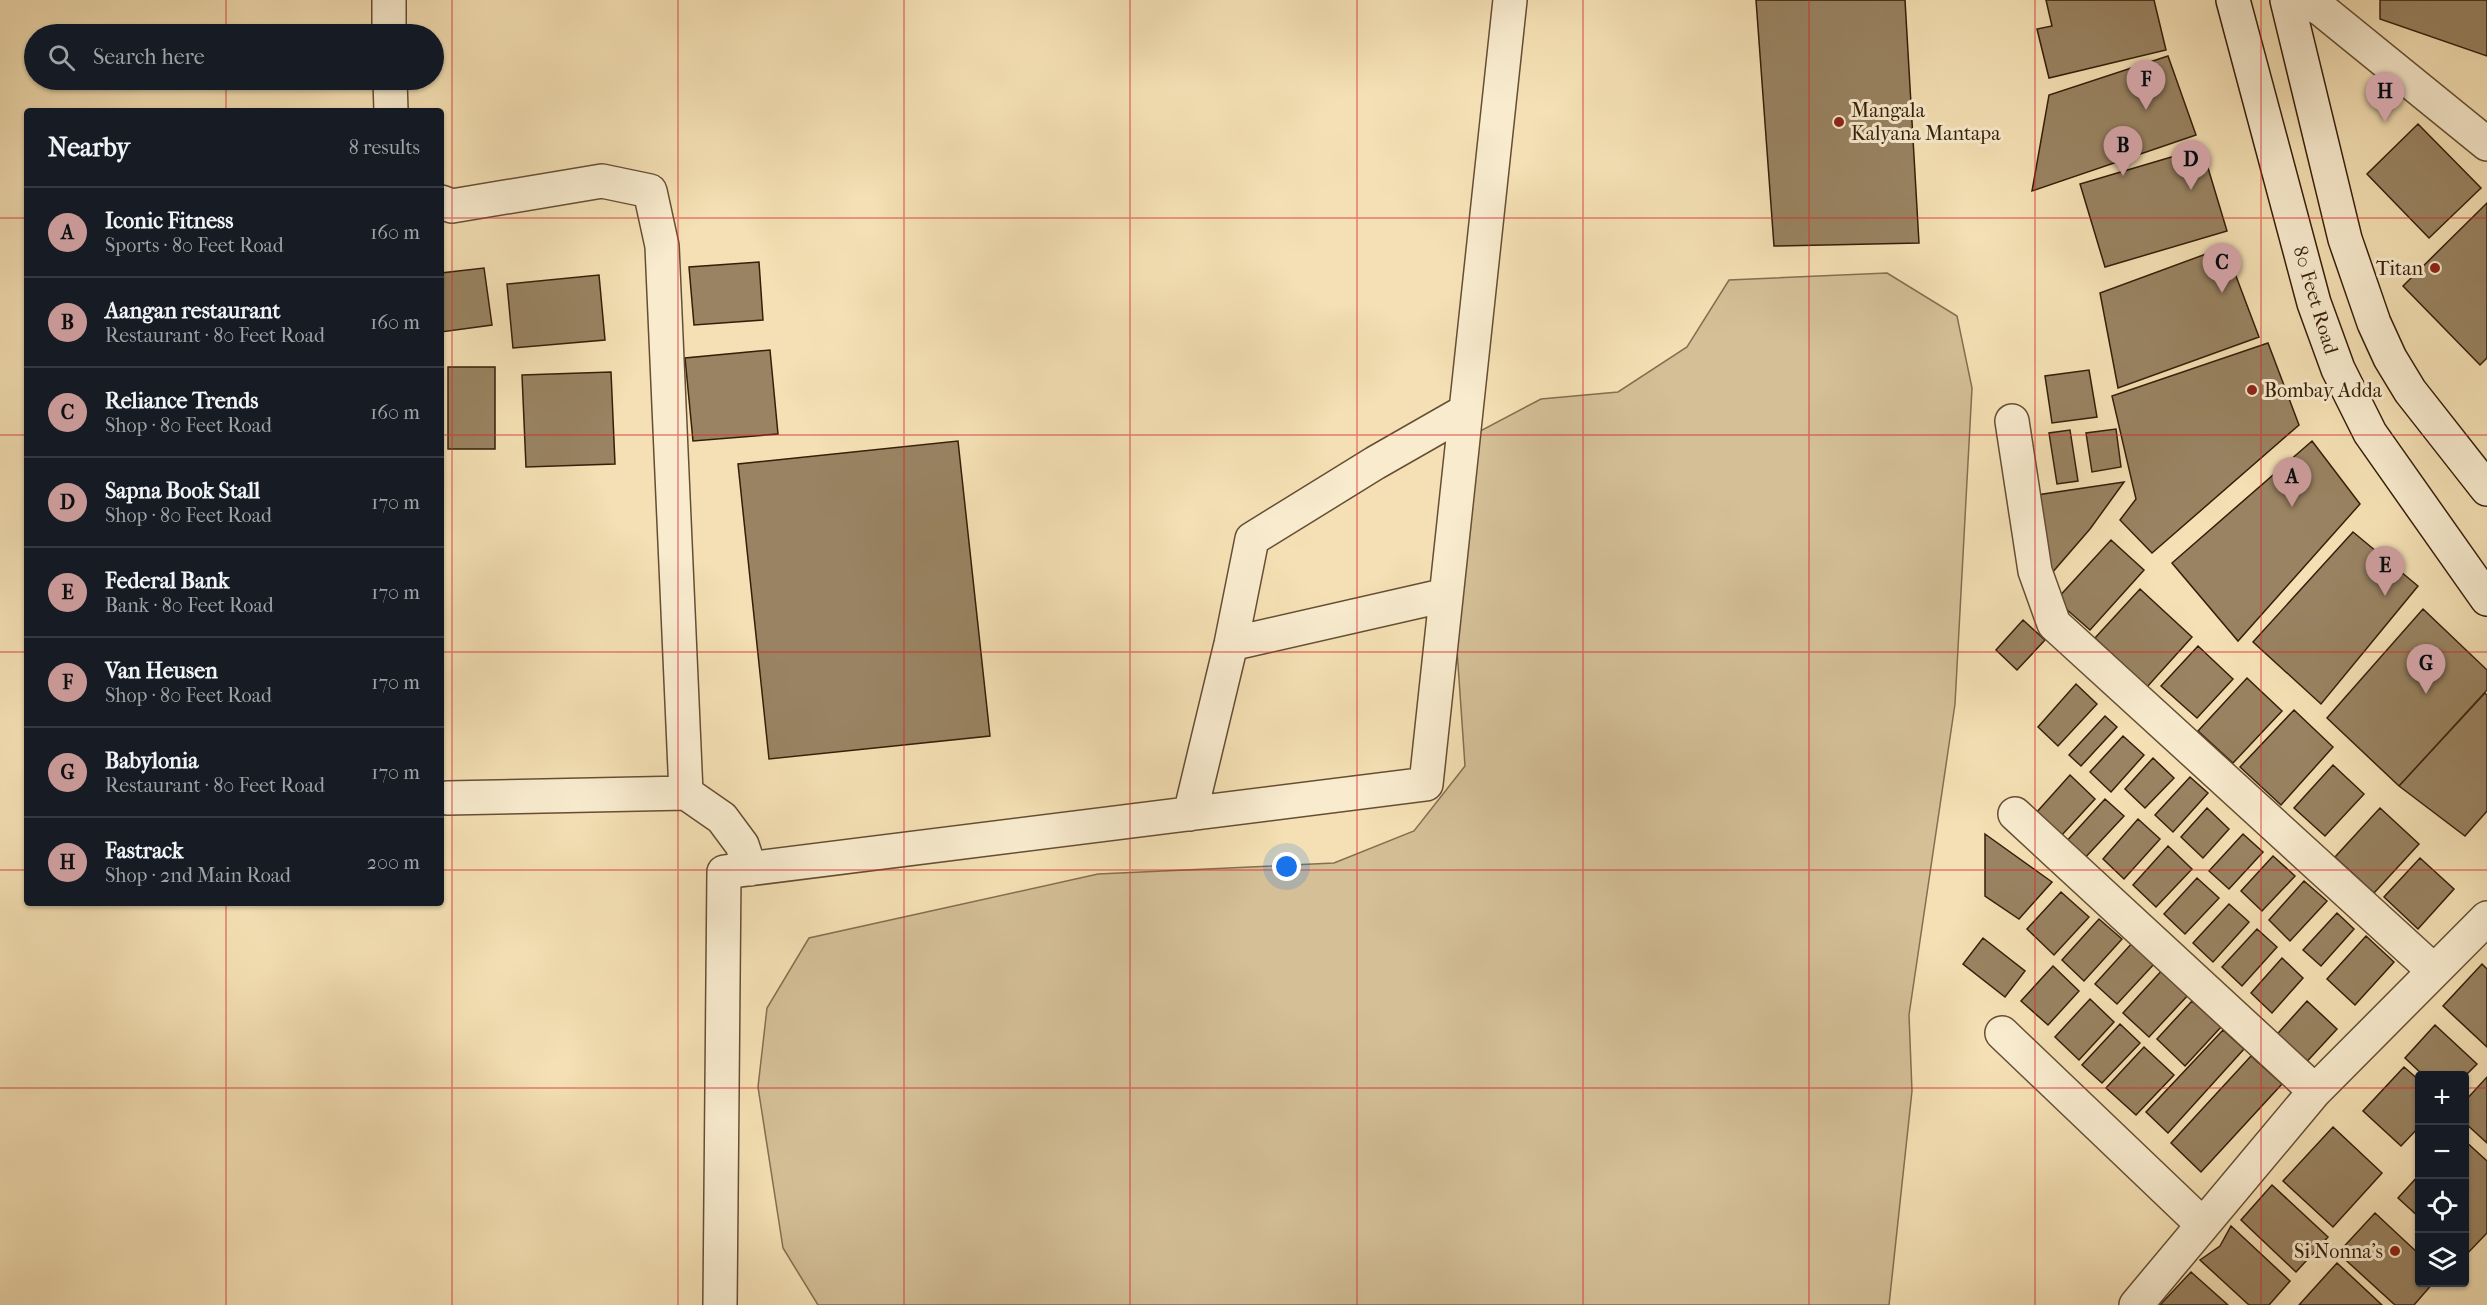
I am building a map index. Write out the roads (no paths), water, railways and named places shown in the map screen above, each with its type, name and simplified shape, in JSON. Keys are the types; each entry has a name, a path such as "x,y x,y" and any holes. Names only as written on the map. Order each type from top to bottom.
{"street":[{"path":"389,0 389,24"},
{"path":"720,1305 724,872 1426,784 1510,0"},
{"name":"80 Feet Road","path":"2233,0 2314,303 2338,369 2370,433 2487,599"},
{"path":"2287,0 2345,239 2373,323 2410,391 2487,489"},
{"path":"2305,0 2322,10 2487,144"},
{"path":"390,90 391,108"},
{"path":"444,203 452,206 602,181 650,190 662,246 686,793"},
{"path":"1190,814 1231,644 1252,539 1375,463 1466,411"},
{"path":"2012,421 2035,571 2054,624 2433,970"},
{"path":"1231,644 1446,595"},
{"path":"447,798 686,793 722,818 742,845 750,869"},
{"path":"2015,814 2315,1091"},
{"path":"2136,1305 2315,1091 2487,918"},
{"path":"2002,1033 2202,1224"}],"place":[{"name":"Van Heusen","path":"2146,110"},
{"name":"Mangala Kalyana Mantapa","path":"1839,122"},
{"name":"Fastrack","path":"2385,122"},
{"name":"Aangan restaurant","path":"2123,176"},
{"name":"Sapna Book Stall","path":"2191,190"},
{"name":"Titan","path":"2435,268"},
{"name":"Reliance Trends","path":"2222,293"},
{"name":"Bombay Adda","path":"2252,390"},
{"name":"Iconic Fitness","path":"2292,507"},
{"name":"Federal Bank","path":"2385,596"},
{"name":"Babylonia","path":"2426,694"},
{"name":"Si Nonna's","path":"2395,1251"}]}
